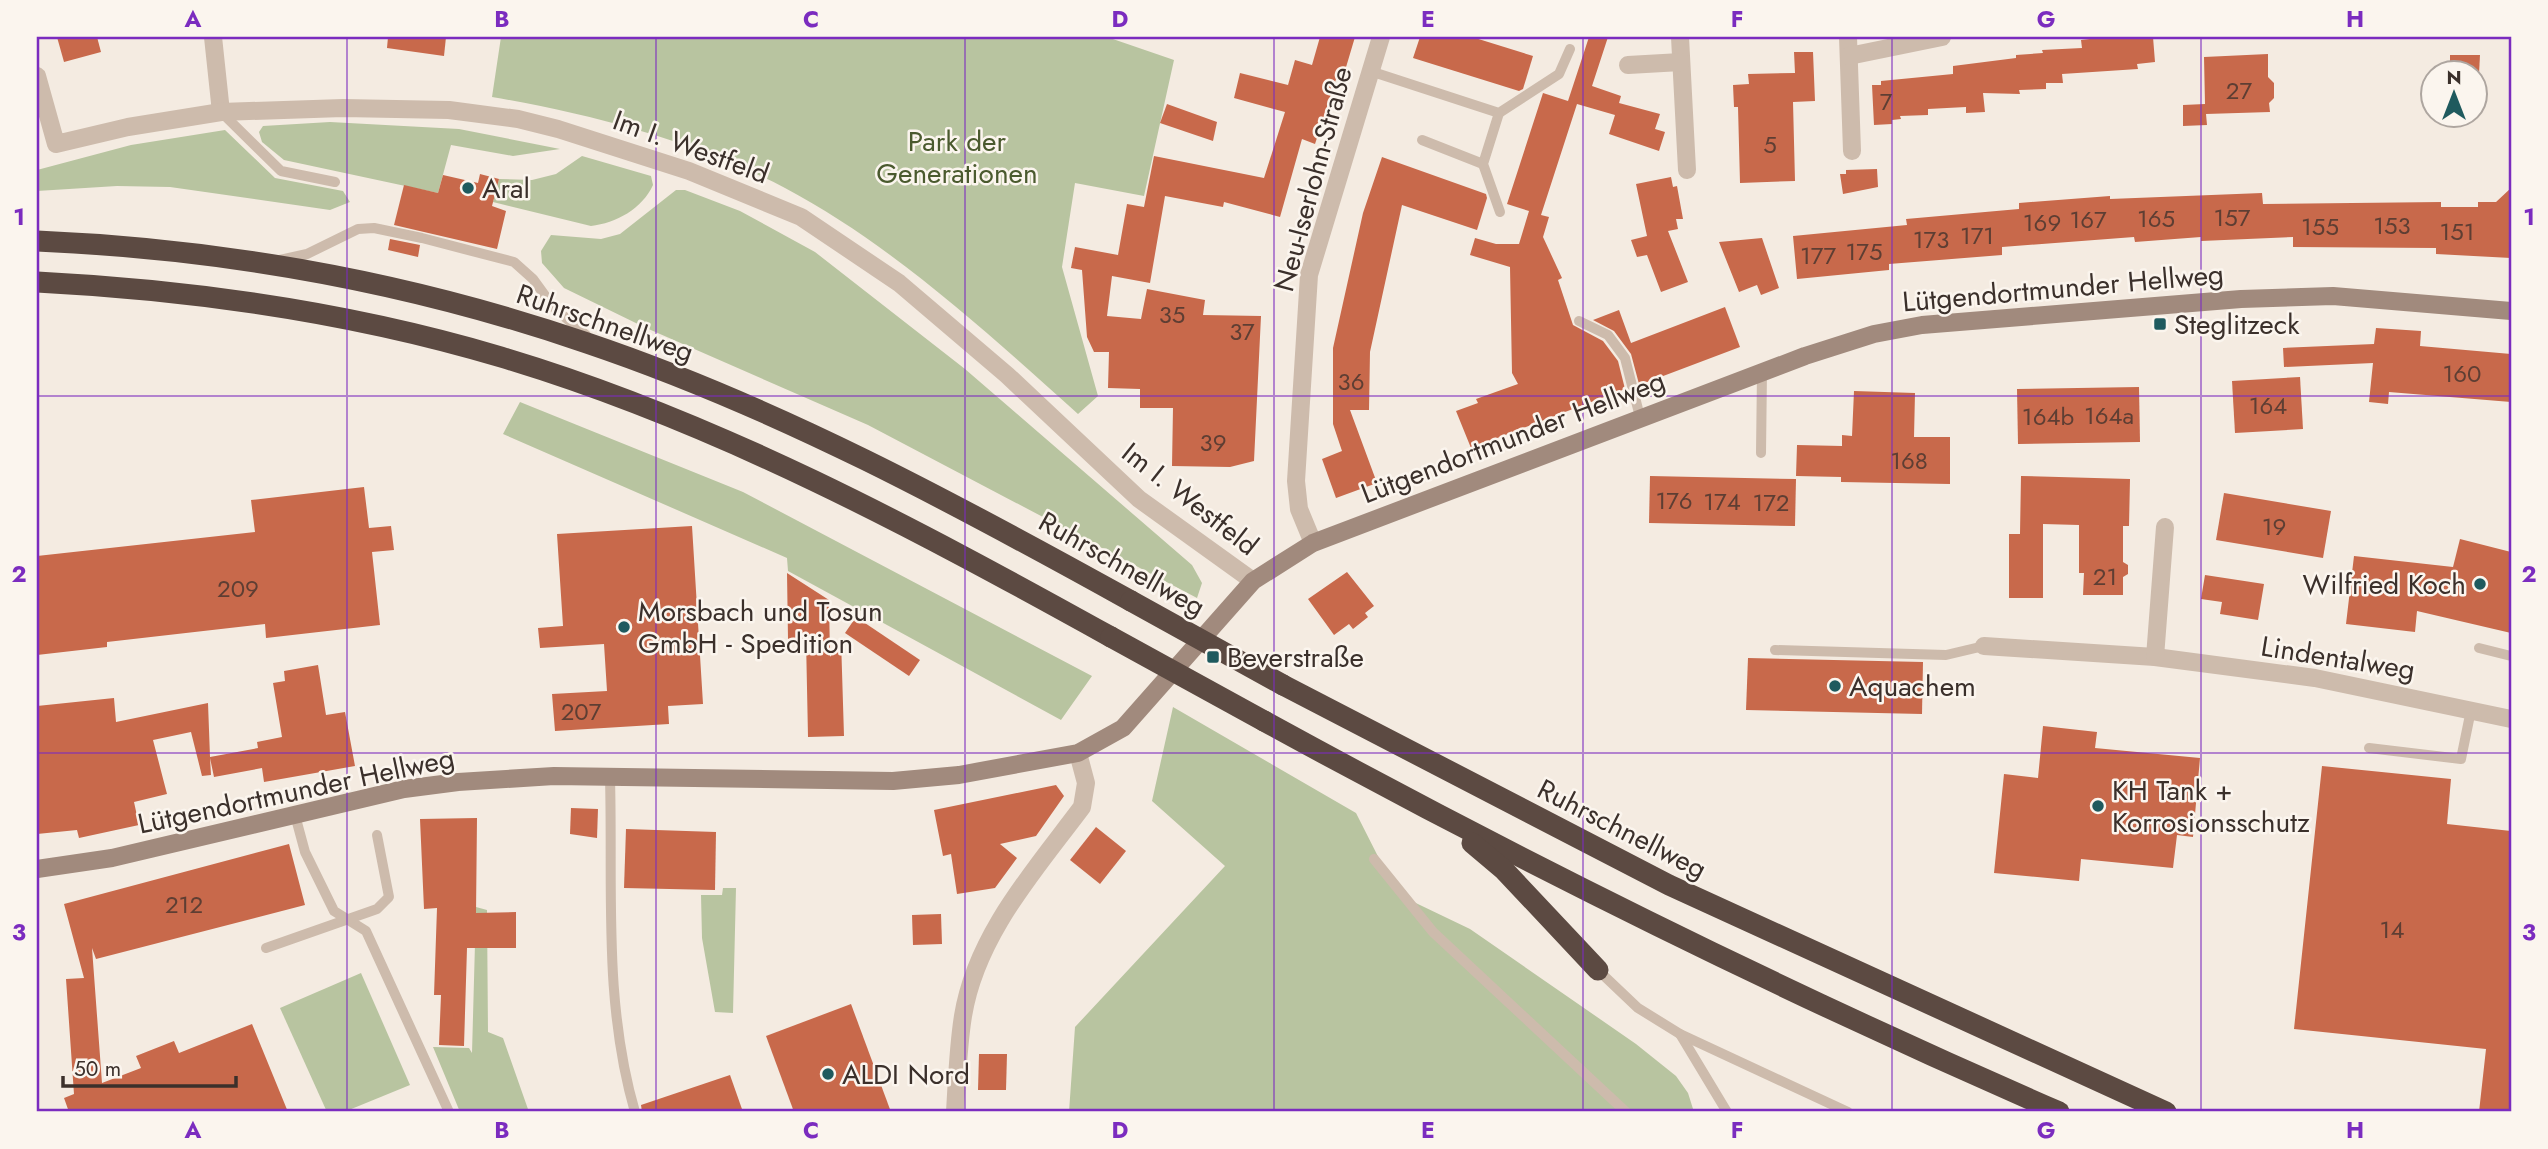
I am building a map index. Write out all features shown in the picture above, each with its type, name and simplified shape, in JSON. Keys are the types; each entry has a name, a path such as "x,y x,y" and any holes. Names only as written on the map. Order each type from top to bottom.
{"highway":[{"name":"Ruhrschnellweg","path":"37,241 233,258 349,278 458,303 630,358 762,413 876,466 1283,685 1669,885 1912,999 2166,1112"},
{"path":"37,282 164,290 312,313 398,331 500,357 585,385 698,429 841,495 977,563 1409,801 1777,984 2059,1112"},
{"path":"1409,801 1469,840 1504,870 1598,970"}],"main road":[{"name":"Lütgendortmunder Hellweg","path":"37,869 112,858 404,789 458,782 554,776 893,781 959,775 1078,753 1123,729 1252,581 1312,543 1640,417 1874,334 1943,323 2241,299 2333,296 2511,311"}],"street":[{"path":"213,37 221,112"},
{"name":"Neu-Iserlohn-Straße","path":"1312,543 1299,509 1296,481 1305,307 1317,244 1381,37"},
{"path":"1680,37 1686,170"},
{"path":"1848,37 1852,151"},
{"path":"1849,56 1942,37"},
{"path":"1628,65 1681,62"},
{"name":"Im I. Westfeld","path":"37,76 56,144 128,127 221,112 343,108 449,110 518,118 599,141 689,172 801,217 899,283 1060,422 1139,499 1252,581"},
{"path":"2155,657 2165,527"},
{"name":"Lindentalweg","path":"1984,646 2155,657 2315,678 2511,719"},
{"path":"955,1112 964,1013 981,961 996,926 1082,807 1086,783 1078,753"}],"lane":[{"path":"1500,212 1483,164 1499,114 1559,74 1570,49"},
{"path":"1370,71 1499,114"},
{"path":"221,112 281,171 335,182"},
{"path":"1422,140 1483,164"},
{"path":"233,258 294,258 325,246 344,234 374,228 514,261 533,279 567,321 585,335 630,358"},
{"path":"1579,321 1608,335 1625,358 1640,417"},
{"path":"1761,453 1762,372"},
{"path":"1775,650 1946,655 1984,646"},
{"path":"2479,648 2511,656"},
{"path":"2369,748 2461,759 2471,709"},
{"path":"610,778 609,935 617,1028 635,1112"},
{"path":"295,815 305,852 334,911 366,931 449,1112"},
{"path":"267,948 377,909 388,897 377,835"},
{"path":"1374,859 1433,932 1626,1112"},
{"path":"1598,970 1638,1008 1680,1034 1848,1112"},
{"path":"1680,1034 1725,1112"}],"green space":[{"name":"Park der Generationen","path":"501,37 1107,37 1174,60 1144,196 1075,183 1062,267 1098,396 1078,414 974,322 901,263 824,211 751,171 642,131 492,97"},
{"path":"330,122 459,129 560,149 513,156 451,145 438,193 284,160 262,142 259,132 263,126"},
{"path":"225,130 275,178 343,191 350,202 330,210 170,187 117,186 37,191 37,170 131,145"},
{"path":"582,156 651,176 653,185 635,208 610,222 591,226 493,202 499,179 532,180 556,174"},
{"path":"676,190 685,190 740,211 815,252 965,369 1192,565 1202,583 1197,598 868,425 644,327 564,288 542,263 541,251 551,235 601,239 620,234"},
{"path":"520,402 743,492 1092,676 1061,720 788,571 787,558 503,434"},
{"path":"1173,707 1356,813 1397,894 1470,929 1636,1044 1676,1076 1688,1093 1694,1112 1069,1112 1075,1027 1225,866 1152,801"},
{"path":"723,888 736,888 733,1013 715,1012 702,938 701,895 722,895"},
{"path":"476,907 487,910 488,1032 503,1038 529,1112 460,1112 433,1047 469,1048 472,1053"},
{"path":"361,973 410,1085 344,1112 327,1112 280,1008"}],"building":[{"path":"57,37 97,37 101,52 64,62"},
{"path":"388,37 446,37 444,56 387,48"},
{"path":"1320,37 1355,37 1344,74 1338,73 1315,144 1302,139 1280,217 1224,202 1223,207 1165,196 1150,283 1112,276 1107,316 1141,319 1147,289 1205,300 1203,315 1261,316 1254,461 1230,467 1172,466 1173,408 1140,408 1140,389 1108,388 1109,352 1094,352 1087,337 1082,270 1071,268 1075,247 1118,255 1127,204 1144,207 1154,156 1264,178 1285,112 1234,98 1240,73 1288,85 1295,60 1312,65"},
{"path":"1420,37 1472,37 1533,56 1523,89 1519,91 1413,58"},
{"path":"1589,37 1608,37 1592,86 1621,96 1619,103 1660,114 1655,129 1665,132 1659,151 1609,134 1615,115 1577,104 1541,215 1549,217 1543,237 1562,278 1558,280 1573,325 1603,341 1618,361 1625,389 1471,448 1456,411 1478,403 1476,399 1518,384 1512,373 1510,267 1470,255 1475,238 1496,244 1519,244 1529,211 1507,204 1543,93 1568,101"},
{"path":"2153,37 2155,62 2137,64 2138,69 2062,74 2063,83 2046,83 2046,89 2019,90 2020,94 1983,93 1985,112 1966,113 1966,107 1928,109 1928,115 1900,116 1901,119 1892,120 1892,124 1874,125 1872,85 1881,85 1881,81 1953,74 1953,66 2016,58 2016,55 2043,53 2042,50 2082,48 2081,40"},
{"path":"1794,52 1813,52 1815,101 1793,102 1795,181 1740,183 1738,107 1734,107 1733,85 1749,84 1748,74 1795,73"},
{"path":"2268,54 2268,77 2274,83 2274,98 2269,103 2270,112 2206,114 2207,125 2183,126 2183,105 2205,104 2204,57"},
{"path":"2450,55 2480,55 2480,60 2450,60"},
{"path":"1167,104 1217,122 1213,141 1160,123"},
{"path":"1382,157 1486,194 1487,198 1477,230 1402,205 1370,352 1369,410 1350,410 1377,483 1336,498 1322,459 1342,451 1333,424 1333,348 1363,213"},
{"path":"1877,169 1878,187 1843,194 1840,174 1846,174 1846,170"},
{"path":"480,174 499,179 492,206 506,211 497,249 394,225 404,185 438,193 443,175 478,183"},
{"path":"1671,177 1673,187 1677,186 1683,219 1676,219 1678,229 1668,231 1688,282 1661,292 1647,255 1637,257 1631,240 1647,236 1636,184"},
{"path":"2511,188 2511,258 2436,254 2436,248 2293,247 2293,237 2201,241 2201,237 2135,242 2134,237 2002,247 2002,255 1889,264 1889,270 1797,279 1793,236 1907,225 1906,219 2019,209 2019,203 2110,196 2110,199 2262,193 2263,204 2441,202 2441,207 2478,207 2478,202 2496,202"},
{"path":"1762,238 1779,288 1761,295 1757,285 1739,292 1719,242"},
{"path":"390,239 420,245 418,257 388,250"},
{"path":"1725,307 1740,347 1642,384 1639,384 1631,354 1614,331 1593,320 1619,310 1631,343"},
{"path":"2376,328 2421,331 2420,346 2511,354 2511,402 2389,392 2388,404 2369,402 2373,363 2284,367 2283,348 2374,344"},
{"path":"2300,377 2303,429 2235,433 2232,381"},
{"path":"2139,387 2140,442 2018,444 2017,389"},
{"path":"1854,391 1915,393 1914,437 1950,437 1950,484 1841,482 1841,477 1796,476 1797,445 1842,446 1842,435 1852,436"},
{"path":"1650,476 1796,479 1795,526 1649,523"},
{"path":"2021,476 2130,479 2129,526 2123,526 2123,562 2128,565 2128,574 2123,577 2123,595 2083,595 2084,573 2079,573 2079,525 2043,524 2043,598 2009,598 2009,534 2020,534"},
{"path":"364,487 369,528 391,526 394,550 372,552 380,625 266,638 265,624 107,642 107,647 37,655 37,556 255,532 251,500"},
{"path":"2224,493 2331,511 2323,558 2216,540"},
{"name":"Morsbach und Tosun GmbH - Spedition","path":"692,526 703,704 668,706 669,724 555,731 552,694 607,691 604,644 540,648 538,628 563,626 557,534"},
{"path":"2460,539 2511,552 2511,633 2417,611 2415,632 2346,624 2354,556 2453,567"},
{"path":"1347,572 1374,606 1365,613 1368,617 1353,629 1349,624 1334,635 1308,599"},
{"path":"787,573 829,600 830,657 841,639 844,736 808,737 806,639 788,639"},
{"path":"2205,575 2264,584 2258,620 2220,614 2222,602 2201,599"},
{"path":"856,617 920,660 909,676 845,633"},
{"name":"Aquachem","path":"1748,658 1923,662 1922,714 1746,710"},
{"path":"318,665 326,715 345,712 355,766 264,782 262,768 214,777 210,758 211,775 202,776 191,732 153,740 167,794 134,802 139,825 79,838 77,830 37,834 37,706 114,698 116,722 208,703 210,757 258,748 257,742 282,737 273,683 285,681 284,671"},
{"name":"KH Tank + Korrosionsschutz","path":"2043,726 2097,732 2095,748 2200,758 2193,837 2177,835 2173,868 2081,859 2079,881 1994,873 2004,774 2038,778"},
{"path":"2322,766 2451,779 2447,824 2511,831 2511,1112 2479,1112 2486,1049 2294,1029"},
{"path":"1056,785 1064,796 1036,836 1000,844 1017,858 995,888 957,894 951,854 943,856 934,810"},
{"path":"571,808 598,809 597,838 570,834"},
{"path":"477,818 476,913 516,912 516,948 467,948 464,1046 439,1045 441,995 434,995 437,908 424,909 420,819"},
{"path":"1096,827 1126,851 1100,884 1070,860"},
{"path":"626,829 716,832 715,890 624,888"},
{"path":"289,844 305,905 96,959 92,948 102,1083 141,1068 136,1056 174,1041 179,1053 252,1024 288,1112 69,1112 64,1098 74,1094 66,979 84,978 64,904"},
{"path":"941,914 942,944 913,945 912,915"},
{"name":"ALDI Nord","path":"851,1004 891,1112 794,1112 766,1036"},
{"path":"979,1054 1007,1054 1006,1090 978,1090"},
{"path":"730,1075 743,1112 642,1112 641,1105"}],"place":[{"name":"Aral","path":"468,188"},
{"name":"Steglitzeck","path":"2160,324"},
{"name":"Wilfried Koch","path":"2480,584"},
{"name":"Morsbach und Tosun GmbH - Spedition","path":"624,627"},
{"name":"Beverstraße","path":"1213,657"},
{"name":"Aquachem","path":"1835,686"},
{"name":"KH Tank + Korrosionsschutz","path":"2098,806"},
{"name":"ALDI Nord","path":"828,1074"}]}
